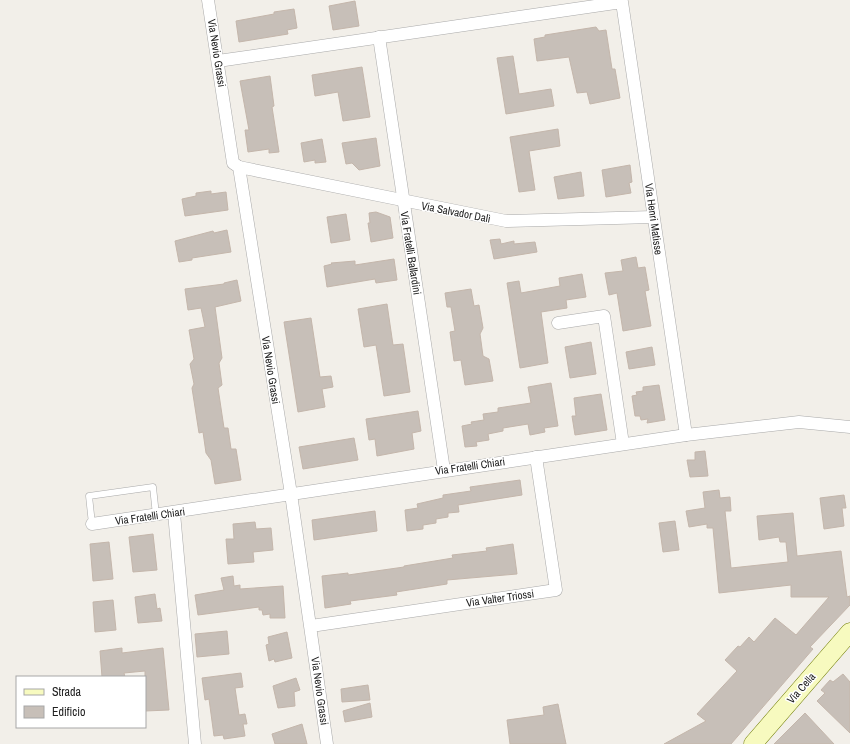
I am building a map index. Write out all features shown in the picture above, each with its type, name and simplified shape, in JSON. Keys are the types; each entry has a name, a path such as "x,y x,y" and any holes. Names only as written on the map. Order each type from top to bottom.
{"street":[{"name":"Via Nevio Grassi","path":"208,0 233,163 239,167 291,494 327,744"},
{"name":"Via Henri Matisse","path":"379,37 622,2 686,435"},
{"path":"218,62 379,37"},
{"name":"Via Fratelli Ballardini","path":"379,37 444,470"},
{"name":"Via Salvador Dalì","path":"239,167 506,221 653,217"},
{"path":"558,322 604,316 623,444"},
{"name":"Via Fratelli Chiari","path":"92,524 174,513 444,470 686,435 799,422 850,427"},
{"name":"Via Valter Triossi","path":"311,626 556,590 536,457"},
{"path":"174,513 195,744"},
{"name":"Via Cella","path":"753,744 850,632"}],"lane":[{"path":"92,524 89,496 153,486 156,515"}],"building":[{"path":"355,1 359,26 333,30 329,6"},
{"path":"294,9 297,28 287,30 288,34 239,42 236,21"},
{"path":"596,27 599,31 606,30 612,69 615,69 620,98 590,104 587,92 577,93 569,57 537,61 534,39 545,37 545,35"},
{"path":"513,56 519,94 551,89 554,106 506,114 497,58"},
{"path":"362,67 370,117 343,121 338,92 315,96 312,75"},
{"path":"270,76 274,106 272,107 279,152 269,153 269,149 248,152 245,130 249,130 240,81"},
{"path":"558,129 560,146 529,151 535,190 519,192 510,137"},
{"path":"376,138 380,166 359,170 352,163 346,164 342,143"},
{"path":"322,139 326,162 315,163 315,160 304,162 301,143"},
{"path":"630,165 632,182 629,183 631,193 606,197 602,170"},
{"path":"581,172 584,196 558,199 554,177"},
{"path":"211,191 211,194 226,192 228,210 185,216 182,199 196,196 196,193"},
{"path":"376,212 390,217 393,238 371,242 368,223 370,223 369,213"},
{"path":"346,214 350,240 331,243 327,217"},
{"path":"227,230 231,252 192,258 192,260 179,262 175,241 213,231 214,233"},
{"path":"500,239 501,244 514,241 514,244 535,242 537,252 494,259 490,240"},
{"path":"636,257 638,268 645,267 649,290 645,291 651,326 623,331 617,293 609,295 605,273 623,271 621,260"},
{"path":"394,259 397,280 376,283 375,279 327,287 324,266 332,264 331,263 355,261 355,265"},
{"path":"582,274 586,297 566,300 567,308 541,312 548,363 520,368 507,283 519,281 521,293 560,286 559,278"},
{"path":"237,280 241,301 215,307 222,358 219,363 222,385 218,388 224,428 228,428 231,449 236,449 241,480 215,484 211,460 206,453 203,432 199,433 192,388 194,384 190,364 194,359 189,330 205,327 201,308 188,310 185,289 224,284"},
{"path":"471,289 474,306 479,305 483,328 480,334 483,356 489,359 493,381 465,385 461,360 454,361 450,332 455,331 451,307 447,307 445,293"},
{"path":"387,304 393,345 403,344 410,392 384,396 376,345 364,347 358,309"},
{"path":"311,318 320,377 331,376 333,387 322,389 325,407 298,412 284,322"},
{"path":"591,342 596,374 570,378 565,347"},
{"path":"652,347 655,365 629,369 626,352"},
{"path":"551,383 558,426 544,428 545,432 530,435 528,424 503,428 503,431 488,434 489,440 476,442 477,446 465,447 462,426 472,424 471,422 484,420 483,414 498,412 498,408 531,403 528,387"},
{"path":"659,385 665,420 647,423 648,419 641,420 640,416 635,416 632,396 637,395 636,392 643,391 643,387"},
{"path":"601,394 607,430 575,435 572,416 576,416 574,398"},
{"path":"418,411 421,431 412,433 414,449 377,456 375,439 369,440 366,419"},
{"path":"354,438 358,460 303,469 299,447"},
{"path":"705,451 708,476 690,477 687,460 695,460 695,452"},
{"path":"520,480 522,495 458,505 459,512 448,513 448,517 436,519 436,523 423,525 423,529 407,531 405,510 418,508 417,504 443,498 443,495 471,491 470,487"},
{"path":"719,490 720,498 730,497 731,511 725,511 731,568 788,562 786,542 780,542 779,537 759,540 757,516 793,513 797,556 841,551 847,597 850,596 850,605 810,647 813,649 731,744 664,744 706,721 697,714 737,671 725,660 738,646 740,647 749,637 754,642 775,618 796,635 829,597 791,597 791,585 719,593 713,528 707,528 707,524 689,527 686,511 705,508 703,492"},
{"path":"844,495 846,508 842,508 844,526 824,529 820,498"},
{"path":"375,511 377,531 314,540 312,520"},
{"path":"675,521 679,550 663,552 659,523"},
{"path":"255,522 256,529 271,528 273,550 253,552 254,562 228,564 226,539 234,539 233,524"},
{"path":"153,534 157,570 133,572 129,537"},
{"path":"109,542 113,579 93,581 90,544"},
{"path":"513,544 517,574 447,580 447,584 396,592 397,595 350,601 351,604 325,608 322,576 348,573 348,575 404,567 453,558 452,555 487,551 486,548"},
{"path":"233,576 234,586 240,585 240,589 283,586 285,618 270,618 270,614 263,615 262,610 259,610 259,607 198,615 195,595 224,590 221,578"},
{"path":"155,594 157,609 160,608 162,621 138,623 135,597"},
{"path":"113,600 116,630 95,632 93,602"},
{"path":"227,631 229,654 197,657 195,634"},
{"path":"287,632 292,658 275,662 274,659 269,661 266,645 269,644 268,637"},
{"path":"122,648 122,653 163,648 169,710 146,711 145,671 124,673 125,676 102,676 100,651"},
{"path":"241,673 243,687 235,688 239,715 245,714 247,724 243,724 245,736 224,739 223,735 214,736 209,699 205,700 202,678"},
{"path":"843,674 850,682 850,733 817,701 825,693 821,690 830,680 833,682"},
{"path":"296,678 300,690 294,692 295,706 278,708 273,686"},
{"path":"368,685 370,700 342,702 341,689"},
{"path":"370,703 372,717 345,722 343,711"},
{"path":"558,704 566,744 510,744 507,720 544,715 543,707"},
{"path":"805,713 834,744 774,744"},
{"path":"302,724 307,744 275,744 272,734"}]}
